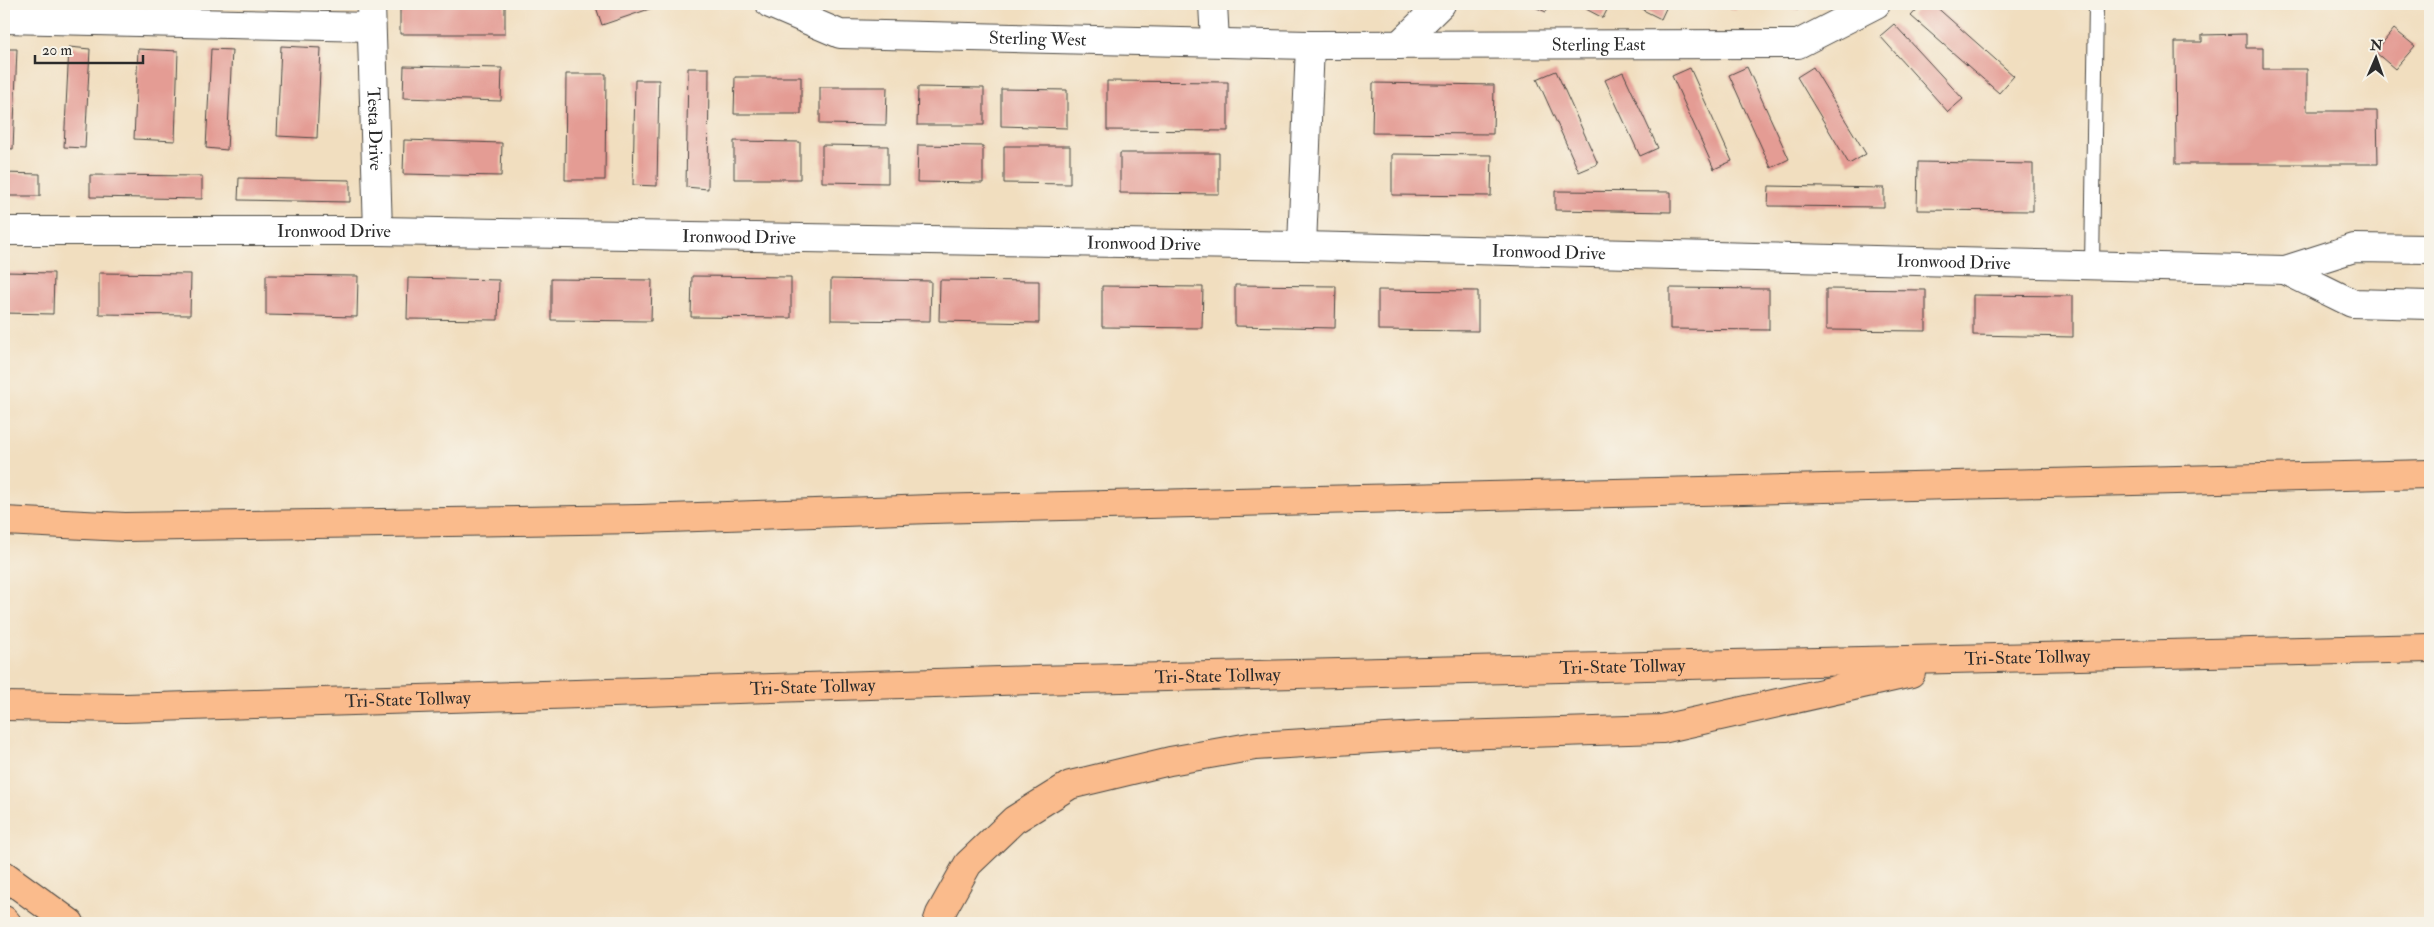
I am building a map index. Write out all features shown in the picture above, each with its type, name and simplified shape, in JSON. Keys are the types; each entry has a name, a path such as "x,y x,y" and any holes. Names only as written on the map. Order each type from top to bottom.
{"highway":[{"path":"4,521 125,527 640,519 951,509 2430,474"},
{"name":"Tri-State Tollway","path":"4,706 125,708 1023,680 1972,660 2430,648"},
{"path":"937,923 940,914 968,864 1014,820 1070,785 1170,761 1255,746 1419,736 1662,728 1972,660"},
{"path":"4,875 70,923"},
{"path":"4,920 7,923"}],"street":[{"name":"Sterling West","path":"770,4 840,34 1215,41 1310,45"},
{"path":"1214,4 1215,41"},
{"path":"1399,45 1441,4"},
{"name":"Sterling East","path":"1310,45 1798,44 1876,4"},
{"name":"Testa Drive","path":"4,19 371,16 378,231"},
{"path":"1302,246 1310,45"},
{"name":"Ironwood Drive","path":"4,231 378,231 1302,246 2285,270 2354,248 2430,249"},
{"name":"Ironwood Drive","path":"2285,270 2352,303 2430,305"}],"lane":[{"path":"2092,266 2096,4"}],"building":[{"path":"400,4 505,4 505,34 400,34"},
{"path":"595,4 664,4 602,25"},
{"path":"1528,4 1550,4 1546,12"},
{"path":"1588,4 1610,4 1603,18 1586,9"},
{"path":"1646,4 1668,4 1661,19 1643,10"},
{"path":"1721,4 1738,4 1735,10"},
{"path":"1778,4 1800,4 1798,10"},
{"path":"1922,4 1933,4 2014,76 1999,93 1911,16"},
{"path":"1894,24 1963,99 1948,112 1880,36"},
{"path":"2394,29 2415,46 2395,69 2375,52"},
{"path":"2246,34 2246,48 2263,48 2263,69 2307,69 2307,111 2377,111 2378,164 2176,164 2175,42 2202,42 2202,35"},
{"path":"281,46 321,48 317,138 277,136"},
{"path":"69,47 90,49 85,148 64,147"},
{"path":"4,49 17,49 13,149 4,148"},
{"path":"138,49 178,51 175,141 134,139"},
{"path":"211,49 232,50 227,150 206,148"},
{"path":"404,66 502,68 501,101 403,98"},
{"path":"1747,67 1789,159 1771,168 1729,75"},
{"path":"1813,67 1866,154 1849,164 1797,77"},
{"path":"688,68 709,68 708,189 686,187"},
{"path":"1690,68 1732,161 1714,169 1672,76"},
{"path":"1556,71 1598,164 1579,172 1537,79"},
{"path":"1623,72 1658,148 1640,156 1605,80"},
{"path":"566,74 606,74 605,180 565,180"},
{"path":"735,77 801,77 801,114 734,114"},
{"path":"635,80 659,80 657,186 633,185"},
{"path":"1107,81 1228,82 1228,131 1107,130"},
{"path":"1373,83 1494,85 1493,134 1372,133"},
{"path":"820,87 887,87 886,125 820,124"},
{"path":"918,87 984,88 984,125 917,125"},
{"path":"1001,89 1067,90 1067,128 1001,126"},
{"path":"404,140 502,143 501,176 403,174"},
{"path":"734,141 800,142 800,179 734,179"},
{"path":"822,145 888,146 888,183 822,182"},
{"path":"918,145 983,146 983,183 917,182"},
{"path":"1004,146 1070,146 1070,184 1004,183"},
{"path":"1120,153 1219,153 1219,194 1120,193"},
{"path":"1392,154 1492,155 1491,196 1392,195"},
{"path":"1918,162 2033,164 2033,211 1917,210"},
{"path":"4,173 40,174 40,196 4,196"},
{"path":"90,175 202,176 202,199 90,197"},
{"path":"239,178 350,180 350,202 238,200"},
{"path":"1769,186 1884,188 1884,207 1768,206"},
{"path":"1555,191 1671,192 1671,212 1555,210"},
{"path":"4,272 54,273 53,314 4,313"},
{"path":"99,273 191,274 190,315 99,314"},
{"path":"266,275 358,276 357,317 266,315"},
{"path":"692,276 791,277 791,318 691,317"},
{"path":"408,278 499,280 498,320 407,319"},
{"path":"551,279 652,280 651,321 551,320"},
{"path":"831,279 931,281 930,321 831,320"},
{"path":"940,280 1039,281 1039,323 939,321"},
{"path":"1235,285 1336,286 1335,328 1235,326"},
{"path":"1102,286 1203,287 1202,328 1102,327"},
{"path":"1670,288 1769,289 1769,330 1670,329"},
{"path":"1826,289 1926,290 1926,331 1826,330"},
{"path":"1378,290 1478,291 1478,331 1378,330"},
{"path":"1973,295 2073,296 2073,337 1973,335"}]}
